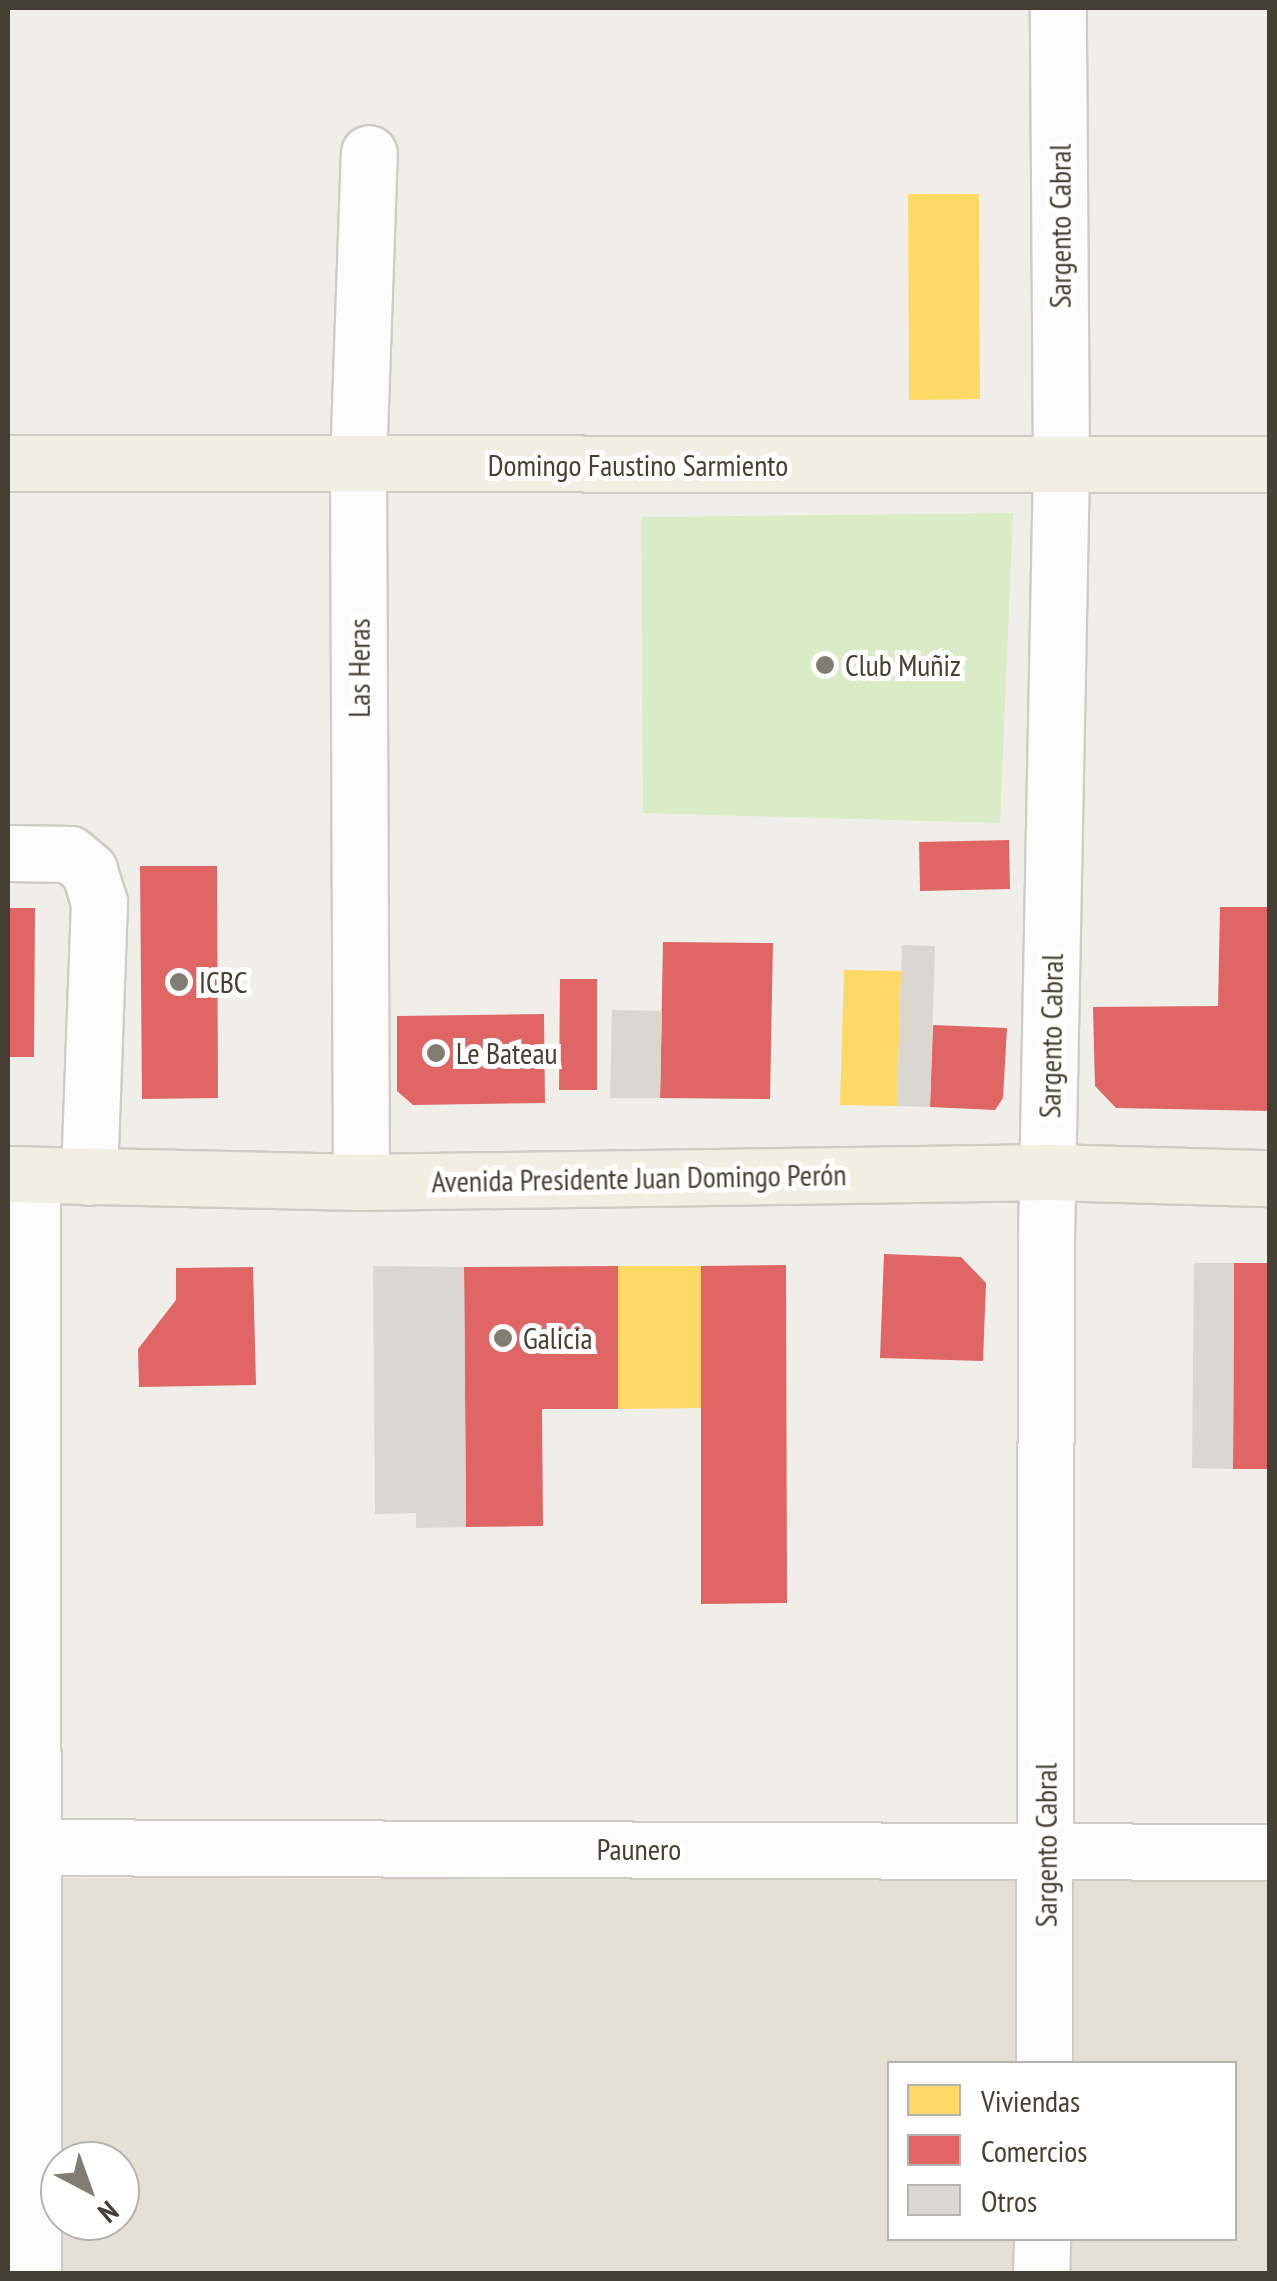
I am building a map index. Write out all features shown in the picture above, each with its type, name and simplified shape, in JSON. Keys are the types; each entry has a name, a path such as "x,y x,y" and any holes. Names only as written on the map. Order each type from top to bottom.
{"main road":[{"name":"Domingo Faustino Sarmiento","path":"8,464 1270,464"},
{"name":"Avenida Presidente Juan Domingo Perón","path":"20,1174 361,1182 1050,1172 1270,1178"}],"street":[{"name":"Sargento Cabral","path":"1044,2061 1060,466 1058,8"},
{"name":"Las Heras","path":"361,1182 358,462 370,153"},
{"path":"8,853 70,854 89,870 99,902 89,1176"},
{"path":"20,1174 20,2150 33,2274"},
{"name":"Paunero","path":"20,1847 1270,1852"},
{"path":"1041,2274 1042,2241"}],"shaded area":[{"path":"8,1878 1269,1881 1269,2273 8,2274"}],"green space":[{"name":"Club Muñiz","path":"1013,513 1000,823 643,813 641,517"}],"building: Viviendas":[{"path":"908,194 979,194 980,399 909,400"},
{"path":"844,970 901,971 897,1106 840,1105"},
{"path":"618,1266 701,1266 701,1408 618,1409"}],"building: Comercios":[{"path":"1009,840 1010,889 920,891 919,842"},
{"name":"ICBC","path":"140,866 217,866 218,1098 142,1099"},
{"path":"1220,907 1270,907 1270,1111 1116,1108 1095,1086 1093,1007 1218,1006"},
{"path":"8,908 35,908 34,1057 8,1057"},
{"path":"663,942 773,943 770,1099 660,1098"},
{"path":"560,979 597,979 597,1090 559,1090"},
{"path":"544,1014 545,1103 413,1105 397,1091 397,1016"},
{"path":"933,1025 1007,1028 1003,1098 995,1110 930,1107"},
{"path":"884,1254 961,1257 986,1283 983,1361 880,1358"},
{"path":"1234,1263 1270,1263 1270,1469 1233,1469"},
{"path":"786,1265 787,1603 701,1604 701,1266"},
{"name":"Galicia","path":"618,1266 618,1409 542,1409 543,1526 466,1527 464,1267"},
{"path":"253,1267 256,1385 139,1387 138,1349 176,1300 176,1268"}],"building: Otros":[{"path":"902,945 935,946 930,1107 897,1106"},
{"path":"612,1010 662,1011 660,1098 610,1098"},
{"path":"1194,1263 1234,1263 1233,1469 1192,1468"},
{"path":"373,1266 464,1267 466,1527 416,1528 416,1513 375,1514"}],"place":[{"name":"Club Muñiz","path":"825,665"},
{"name":"ICBC","path":"179,982"},
{"name":"Le Bateau","path":"436,1053"},
{"name":"Galicia","path":"503,1338"}]}
